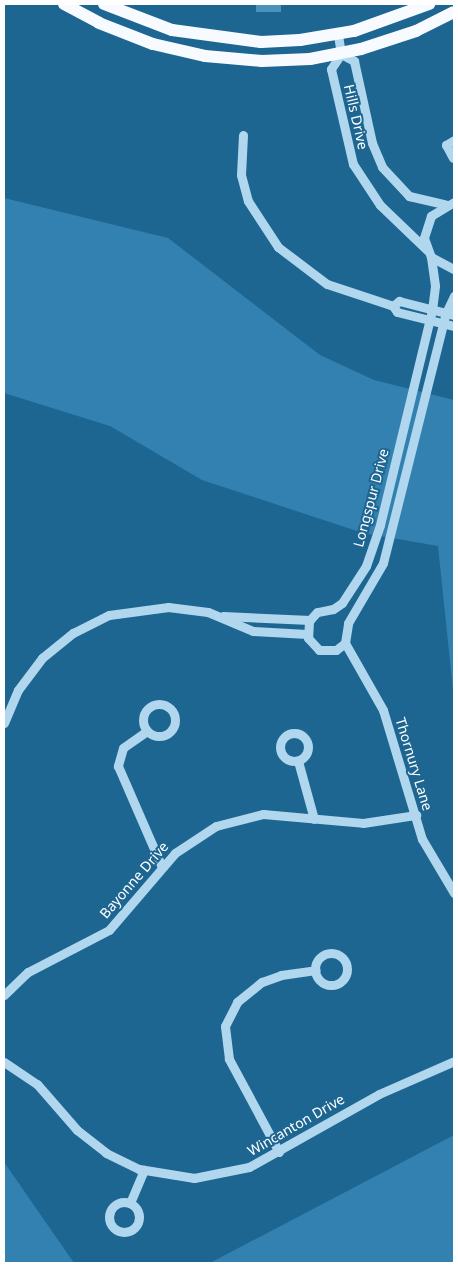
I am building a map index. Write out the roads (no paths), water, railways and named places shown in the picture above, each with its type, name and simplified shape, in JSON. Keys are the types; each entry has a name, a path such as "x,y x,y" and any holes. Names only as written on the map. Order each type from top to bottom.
{"main road":[{"path":"64,4 125,34 188,53 262,61 341,54 398,38 454,12"},
{"path":"104,4 155,25 205,37 280,42 338,35 429,4"}],"street":[{"path":"338,35 341,54"},
{"name":"Hills Drive","path":"450,203 409,196 382,167 372,143 354,61 341,54 331,69 353,164 380,205 429,253 454,269"},
{"path":"243,135 241,175 248,201 278,247 327,284 393,306 397,312 454,326"},
{"path":"453,158 446,145 454,140"},
{"name":"Hills Drive","path":"429,253 425,226 435,211 450,203"},
{"name":"Longspur Drive","path":"310,620 317,612 342,603 374,546 432,310 435,286 429,253"},
{"name":"Longspur Drive","path":"346,643 348,623 376,580 390,546 443,324 450,314 454,296"},
{"path":"393,306 399,301 450,314"},
{"path":"4,723 18,690 42,658 91,623 148,607 188,608 216,615 253,631 307,634"},
{"path":"216,615 310,620 307,634 313,645 323,651 336,650 346,643"},
{"name":"Thornury Lane","path":"346,643 383,710 430,857 454,893"},
{"path":"147,730 122,748 118,766 162,867"},
{"path":"298,761 314,819"},
{"name":"Bayonne Drive","path":"4,995 28,972 109,930 162,867 188,842 231,820 263,814 363,823 416,815"},
{"path":"279,1152 229,1060 225,1026 237,1002 262,982 281,974 316,970"},
{"name":"Wincanton Drive","path":"4,1062 37,1084 91,1142 144,1170 176,1177 213,1176 249,1167 279,1152 378,1094 454,1062"},
{"path":"130,1203 144,1170"}]}
